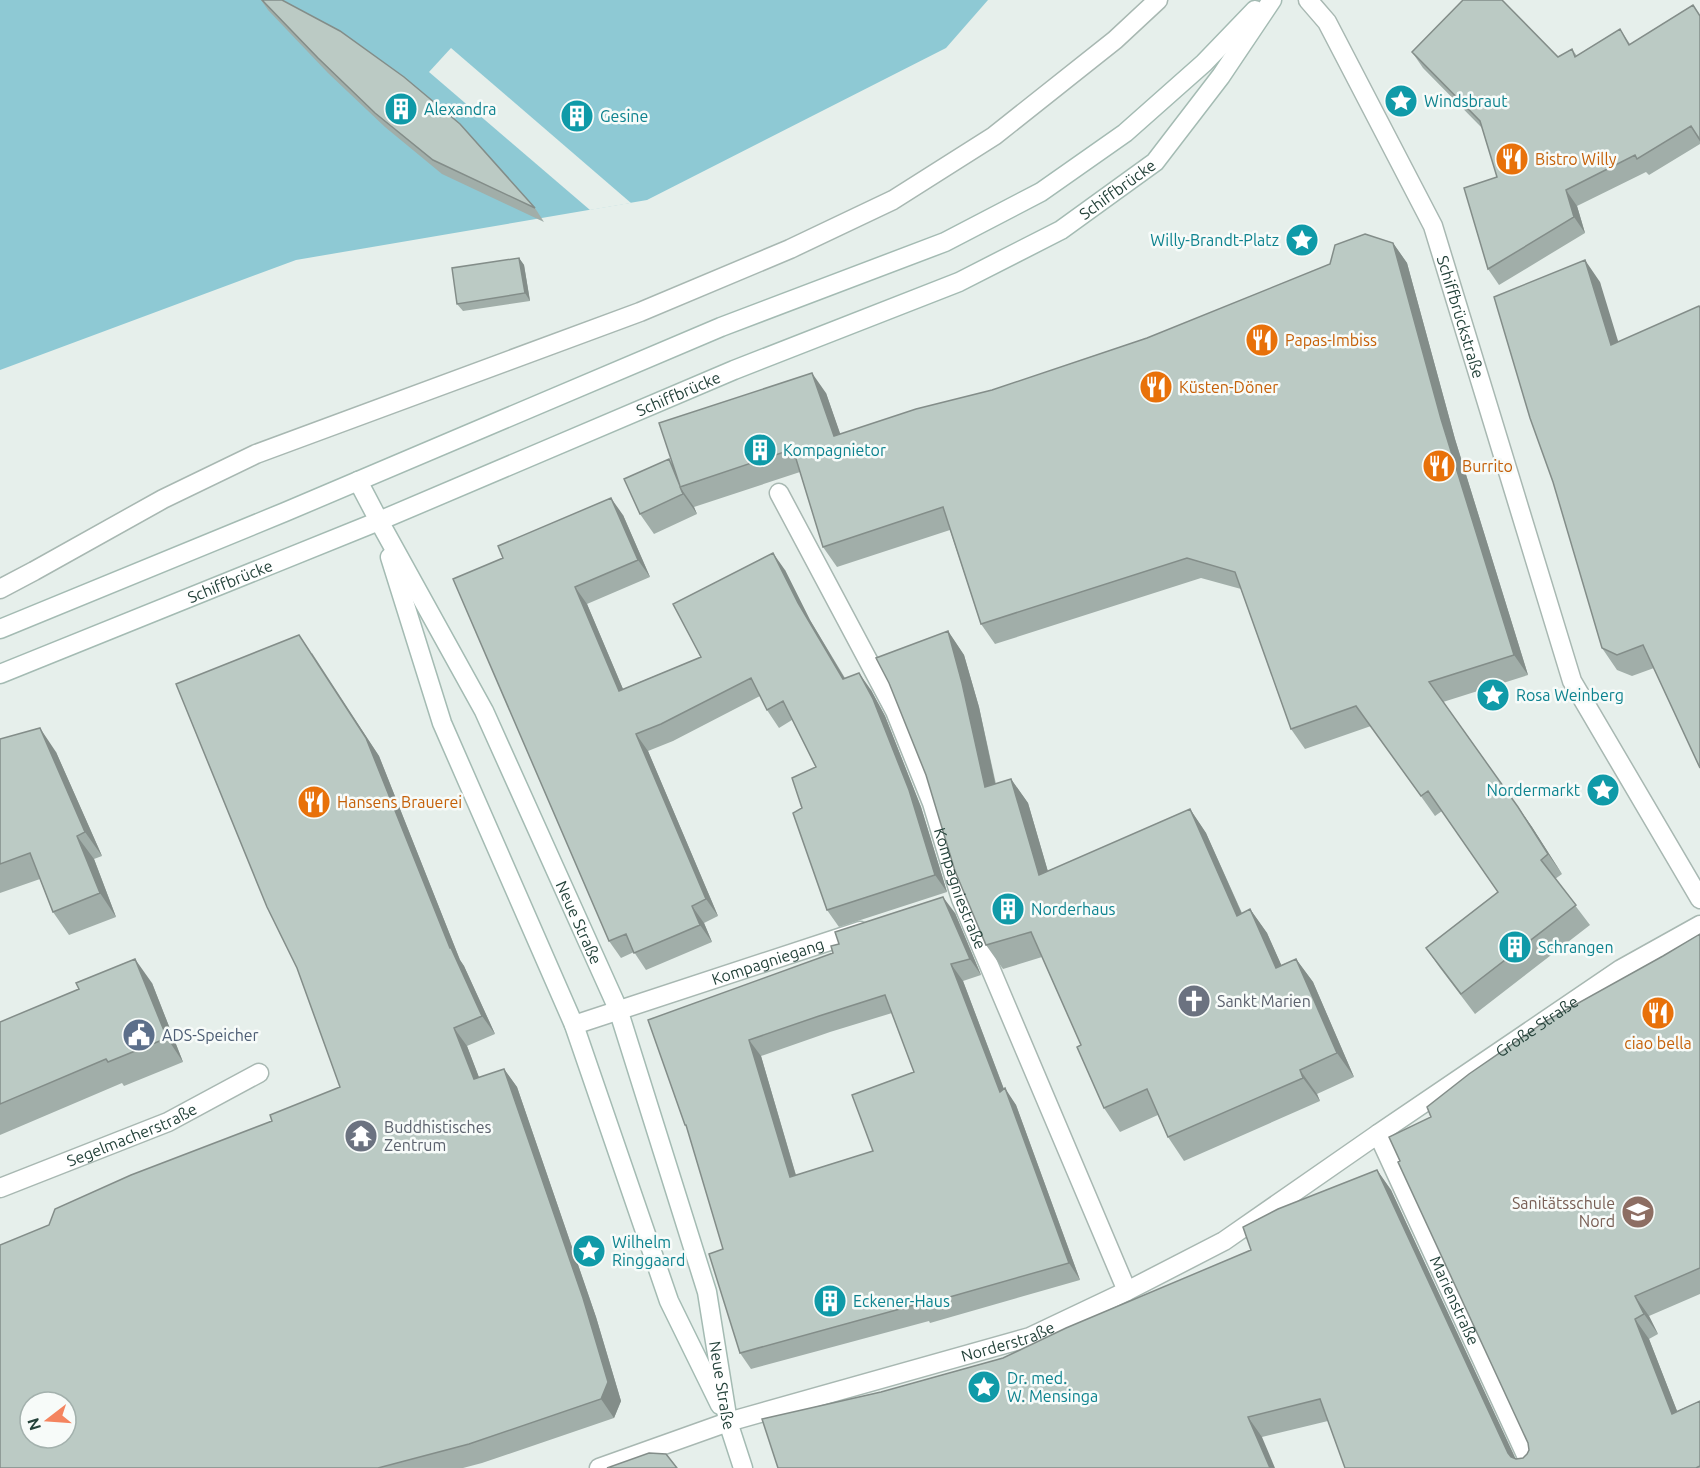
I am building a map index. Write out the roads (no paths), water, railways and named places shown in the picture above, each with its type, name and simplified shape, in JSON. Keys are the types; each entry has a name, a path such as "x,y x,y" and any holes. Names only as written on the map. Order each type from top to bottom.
{"main road":[{"path":"0,589 163,499 256,454 640,312 790,249 893,200 994,136 1115,40 1158,0"},
{"path":"0,629 358,482 721,327 945,242 1041,192 1125,133 1204,63 1265,0"},
{"name":"Schiffbrücke","path":"0,674 378,521 734,370 959,282 1061,230 1155,162 1221,76 1272,0"},
{"name":"Schiffbrückstraße","path":"1308,0 1326,22 1433,226 1572,681 1700,899"},
{"name":"Neue Straße","path":"358,482 484,711 618,1010 706,1292 728,1422"},
{"name":"Kompagniestraße","path":"779,493 895,711 932,803 955,900 1127,1291"},
{"name":"Neue Straße","path":"378,521 442,723 574,1025 669,1301 728,1422"},
{"name":"Große Straße","path":"1378,1134 1621,969 1700,926"},
{"name":"Kompagniegang","path":"574,1025 872,927"},
{"name":"Segelmacherstraße","path":"0,1188 168,1122 260,1073"},
{"name":"Norderstraße","path":"599,1468 728,1422 1030,1337 1224,1241 1378,1134"},
{"name":"Marienstraße","path":"1378,1134 1532,1468"},
{"path":"728,1422 743,1468"}],"water":[{"path":"0,0 988,0 946,48 647,200 296,260 0,370"}],"place":[{"name":"Windsbraut","path":"1401,101"},
{"name":"Alexandra","path":"401,109"},
{"name":"Gesine","path":"577,116"},
{"name":"Bistro Willy","path":"1512,159"},
{"name":"Willy-Brandt-Platz","path":"1302,240"},
{"name":"Papas-Imbiss","path":"1262,340"},
{"name":"Küsten-Döner","path":"1156,387"},
{"name":"Kompagnietor","path":"760,450"},
{"name":"Burrito","path":"1439,466"},
{"name":"Rosa Weinberg","path":"1493,695"},
{"name":"Nordermarkt","path":"1603,790"},
{"name":"Hansens Brauerei","path":"314,802"},
{"name":"Norderhaus","path":"1008,909"},
{"name":"Schrangen","path":"1515,947"},
{"name":"Sankt Marien","path":"1194,1001"},
{"name":"ciao bella","path":"1658,1013"},
{"name":"ADS-Speicher","path":"139,1035"},
{"name":"Buddhistisches Zentrum","path":"361,1136"},
{"name":"Sanitätsschule Nord","path":"1638,1212"},
{"name":"Wilhelm Ringgaard","path":"589,1251"},
{"name":"Eckener-Haus","path":"830,1301"},
{"name":"Dr. med. W. Mensinga","path":"984,1387"}]}
